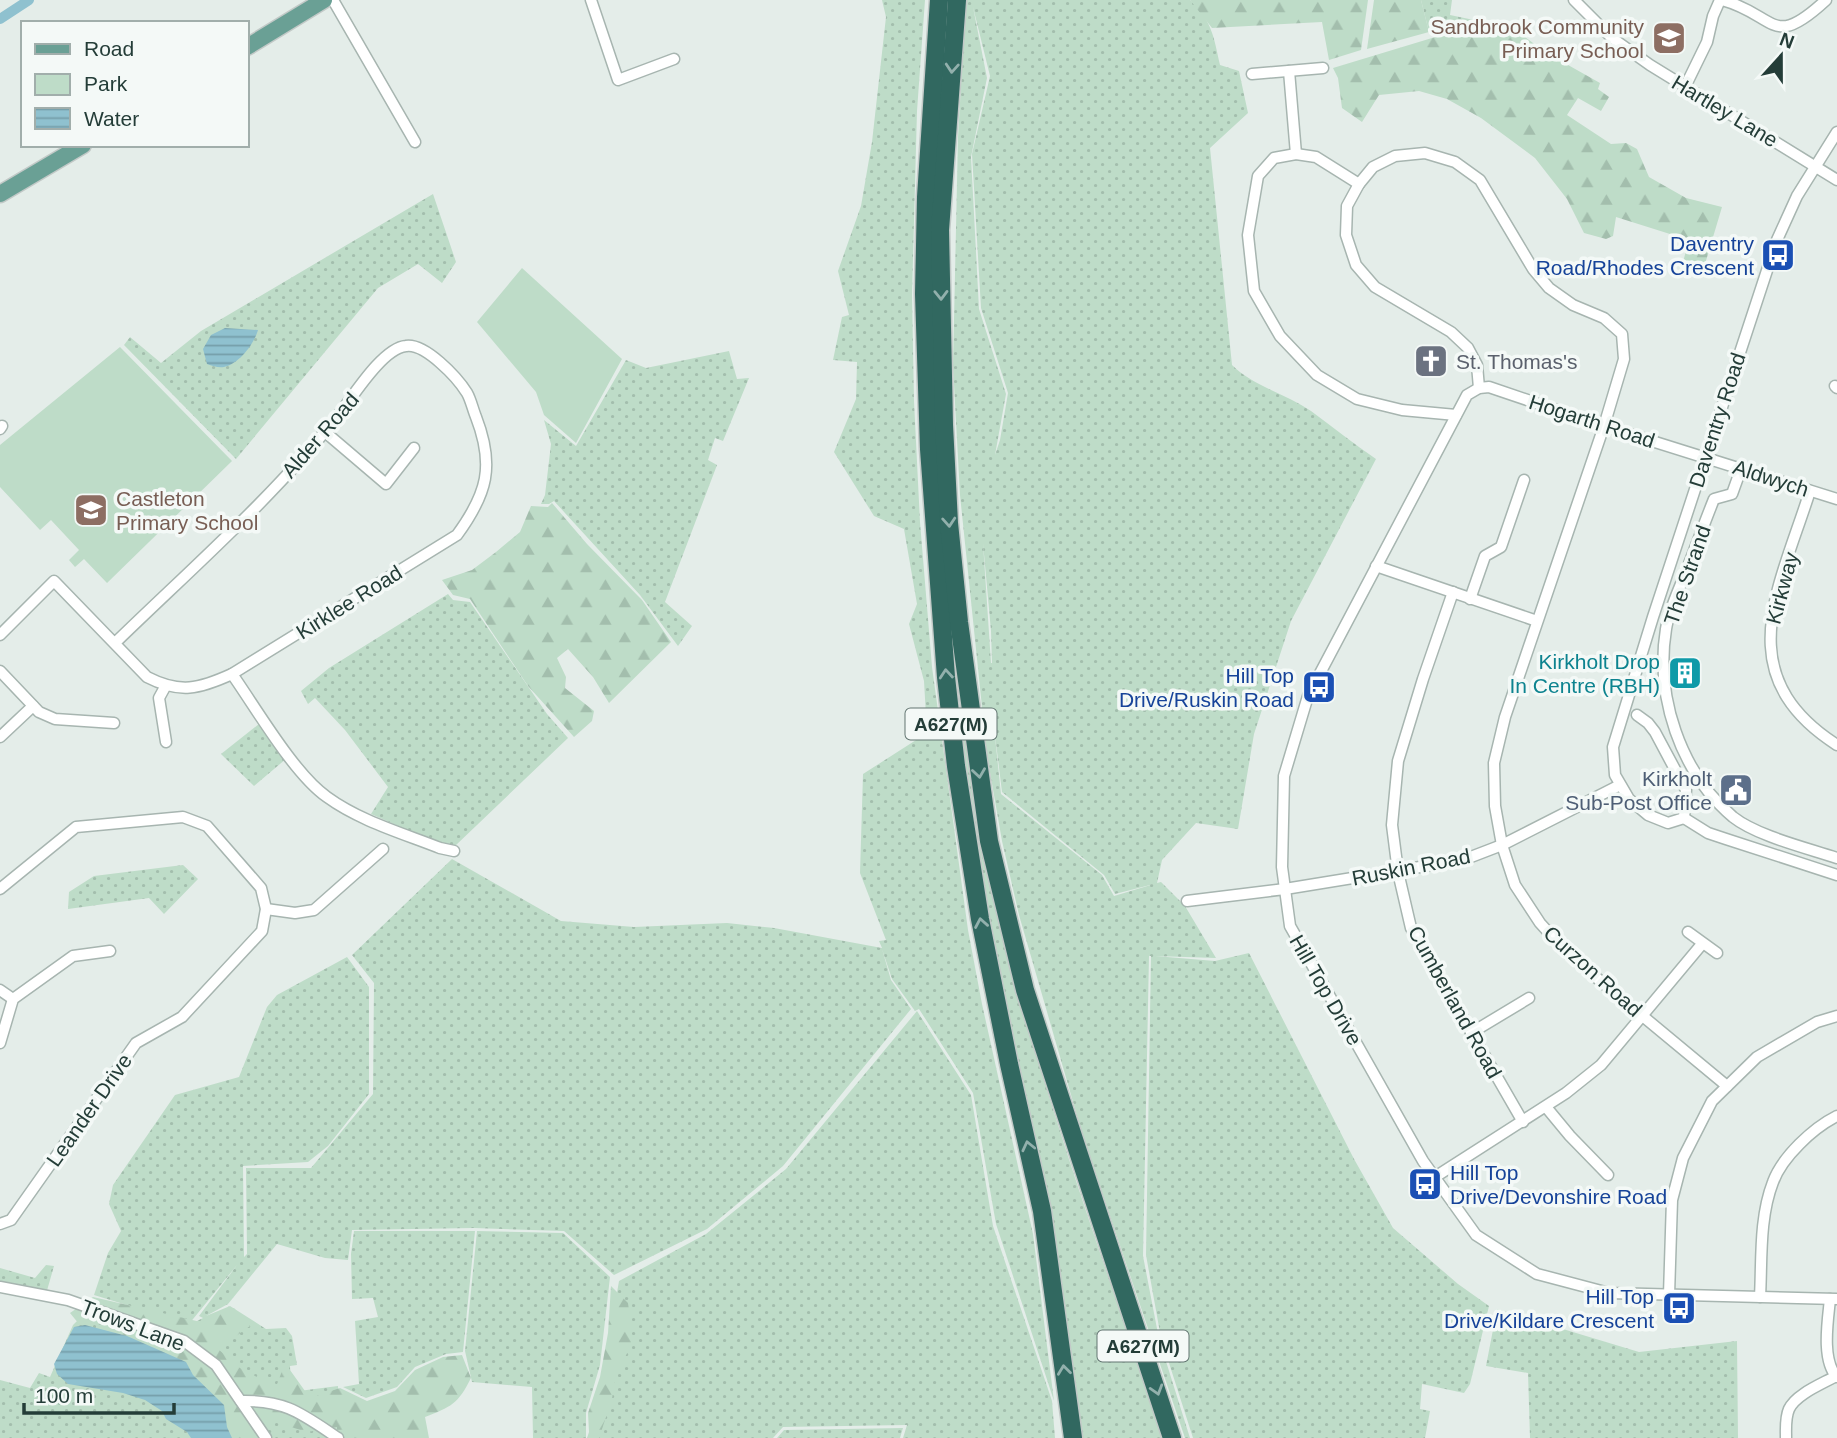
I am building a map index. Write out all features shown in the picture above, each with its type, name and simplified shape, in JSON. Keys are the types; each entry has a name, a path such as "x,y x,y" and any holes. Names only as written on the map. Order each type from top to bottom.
{"highway":[{"name":"A627(M)","path":"939,0 929,145 924,295 929,449 945,667 956,766 980,919 1042,1210 1073,1438"},
{"name":"A627(M)","path":"957,0 940,230 944,425 949,523 959,622 989,841 1029,1001 1172,1438"}],"main road":[{"path":"248,46 324,0"},
{"path":"0,194 80,147"}],"street":[{"path":"333,0 415,142"},
{"path":"591,0 618,80 674,59"},
{"name":"Hartley Lane","path":"1574,0 1612,38 1685,87 1837,180"},
{"path":"1685,87 1707,42 1713,16 1721,0 1739,5 1782,27 1795,25 1826,0"},
{"path":"1252,74 1323,68"},
{"path":"1289,71 1296,154"},
{"name":"Daventry Road","path":"1620,785 1615,775 1613,747 1704,457 1777,240 1797,196 1837,132"},
{"name":"Curzon Road","path":"1359,184 1373,167 1395,156 1425,153 1455,162 1480,180 1533,269 1549,288 1573,305 1604,318 1622,334 1624,359 1604,426 1505,717 1494,763 1495,806 1502,845 1515,885 1540,923 1569,955 1727,1086"},
{"path":"1456,415 1402,410 1357,399 1317,375 1280,336 1254,291 1248,235 1258,176 1274,158 1296,154 1316,157 1359,184 1347,206 1346,235 1356,265 1375,288 1451,332 1460,340 1468,348 1476,365 1479,388"},
{"name":"Alder Road","path":"115,643 282,479 325,432 380,363 394,350 406,346"},
{"name":"Kirklee Road","path":"165,687 184,689 213,683 232,674 457,535 475,510 487,479 483,434 467,393 436,359 419,347 406,346"},
{"name":"Hogarth Road","path":"1479,388 1489,387 1704,457"},
{"name":"Hill Top Drive","path":"1479,388 1467,395 1308,696 1284,776 1282,867 1290,926 1423,1161 1476,1235 1537,1274 1609,1293 1833,1299"},
{"path":"325,432 386,484 414,448"},
{"name":"Aldwych","path":"1704,457 1837,499"},
{"name":"The Strand","path":"1741,469 1732,494 1714,499 1666,629 1664,669 1670,718 1681,746 1702,781 1736,818 1773,837 1837,858"},
{"path":"1470,598 1485,556 1501,547 1524,480"},
{"name":"Kirkway","path":"1810,491 1772,611 1769,640 1776,679 1797,712 1837,745"},
{"path":"1376,566 1537,621"},
{"path":"0,635 54,581 147,677 165,687 159,698 166,743"},
{"name":"Cumberland Road","path":"1452,593 1398,761 1392,825 1398,872 1411,928 1523,1122"},
{"path":"0,671 39,712 55,719 114,723"},
{"path":"232,674 302,773 324,795 348,811 440,848 454,851"},
{"path":"0,737 33,706"},
{"path":"1637,715 1653,728 1686,790 1684,818"},
{"path":"1653,728 1670,718"},
{"path":"1686,790 1702,781"},
{"path":"1620,785 1629,799 1648,815 1668,823 1684,818 1708,833 1837,875"},
{"name":"Ruskin Road","path":"1187,901 1285,890 1462,860 1502,845 1620,785"},
{"path":"0,889 76,827 183,817 207,826 261,888 266,909 295,913 314,910 383,849"},
{"name":"Leander Drive","path":"0,1224 11,1220 136,1043 182,1017 262,931 266,909"},
{"path":"1688,932 1717,953"},
{"path":"1435,1177 1546,1107 1601,1065 1702,944"},
{"path":"0,1043 13,999 73,956 110,951"},
{"path":"0,990 13,999"},
{"path":"1471,1033 1529,998"},
{"path":"1669,1295 1672,1200 1683,1158 1712,1101 1757,1057 1817,1022 1837,1016"},
{"path":"1546,1107 1608,1175"},
{"path":"1760,1297 1764,1224 1773,1181 1797,1145 1837,1116"},
{"name":"Trows Lane","path":"0,1287 68,1300 184,1341 216,1365 266,1438"},
{"path":"1786,1438 1790,1407 1837,1376 1832,1371 1826,1331 1833,1299"},
{"path":"240,1401 289,1406 338,1438"}],"green space":[{"path":"882,0 925,0 917,111 912,295 920,522 932,667 968,930 1033,1234 1054,1401 996,1224 973,1093 919,1009 915,1011 892,979 882,949 891,980 911,1009 783,1166 707,1229 614,1275 564,1231 474,1228 352,1230 348,1260 325,1258 277,1244 228,1304 206,1316 230,1306 266,1329 286,1328 292,1336 297,1365 290,1366 291,1392 338,1386 339,1438 0,1438 0,1380 30,1388 39,1373 50,1377 73,1325 84,1314 187,1326 203,1318 199,1316 237,1265 189,1324 94,1295 108,1253 121,1231 109,1204 113,1185 175,1095 239,1077 267,1007 277,995 347,957 369,987 369,1094 328,1146 308,1162 243,1166 244,1257 247,1254 246,1168 311,1168 373,1094 374,983 352,955 452,859 561,921 634,927 727,923 774,928 882,948 879,941 886,940 860,873 863,774 927,733 924,681 909,624 917,604 904,529 874,516 834,452 856,399 857,362 833,360 842,317 849,315 838,271 861,206 872,142 886,17"},
{"path":"966,0 1190,0 1208,22 1220,65 1239,71 1248,113 1210,148 1232,365 1250,379 1311,411 1376,459 1291,621 1254,734 1238,829 1196,823 1162,860 1157,883 1161,882 1185,906 1216,958 1155,956 1215,961 1249,953 1354,1159 1393,1228 1458,1284 1489,1306 1470,1384 1464,1393 1422,1384 1420,1409 1430,1411 1425,1438 1193,1438 1161,1338 1146,1255 1149,956 1143,1256 1159,1339 1190,1438 1185,1438 1082,1133 1019,915 1002,841 987,755 960,495 953,366 958,137","holes":["973,7 990,76 972,154 981,308 1008,393 995,455 1006,394 979,309 971,157 987,78","983,543 991,631 991,663","994,727 1002,792 1104,875 1115,894 1154,884 1114,896 1102,875 1001,794"]},
{"path":"1190,0 1368,0 1361,50 1329,60 1322,22 1212,28"},
{"path":"1374,0 1421,0 1429,32 1367,49"},
{"path":"1421,0 1452,0 1450,15 1512,28 1463,23 1429,32"},
{"path":"1465,28 1521,34 1545,52 1600,83 1598,89 1609,97 1601,111 1578,98 1567,115 1611,144 1626,143 1637,149 1649,177 1686,198 1722,207 1705,264 1683,262 1689,240 1616,217 1613,236 1606,239 1584,233 1567,199 1535,158 1481,118 1447,99 1419,91 1379,95 1362,122 1342,108 1338,78 1333,68"},
{"path":"433,194 456,262 442,283 418,264 378,288 236,459 124,345 130,337 161,363 201,331"},
{"path":"522,268 622,359 576,443 544,415 536,392 477,322"},
{"name":"Castleton Primary School","path":"120,347 232,461 107,583 84,559 75,567 69,560 79,550 51,520 40,530 0,487 0,445"},
{"path":"729,351 737,379 749,378 723,441 715,438 708,460 717,465 665,602 692,626 678,646 640,595 554,501 541,504 545,495 551,444 544,420 576,446 626,360 646,368"},
{"path":"552,503 587,544 642,600 671,642 609,703 593,677 568,649 557,658 566,677 565,688 594,711 592,721 574,737 528,686 470,599 453,595 442,580 472,570 496,552 520,532 531,506 548,507"},
{"path":"448,594 453,600 470,602 547,714 568,738 455,846 435,842 371,814 388,787 345,730 315,698 308,704 301,691 329,668"},
{"path":"259,724 264,726 287,758 254,786 221,754"},
{"path":"965,732 992,889 1021,1003 1079,1190 1164,1438 1080,1438 1068,1334 1043,1171 998,977 960,744"},
{"path":"183,865 198,879 164,914 149,898 68,909 69,892 94,876"},
{"path":"917,1011 971,1095 993,1226 1052,1401 1055,1438 903,1438 907,1425 783,1427 773,1438 592,1438 619,1281 706,1234 786,1169"},
{"path":"354,1231 475,1231 463,1352 446,1354 415,1367 397,1387 366,1398 343,1387 359,1384 355,1321 378,1317 373,1298 352,1299 351,1254"},
{"path":"477,1231 563,1233 610,1277 600,1365 586,1413 586,1438 533,1438 532,1387 472,1382 465,1351"},
{"path":"46,1265 54,1266 46,1294 0,1289 0,1268 35,1278"},
{"path":"611,1286 628,1303 633,1342 615,1376 612,1399 599,1438 587,1438 588,1413 600,1377 608,1333"},
{"path":"93,1297 201,1322 219,1311 234,1308 250,1326 218,1349 240,1368 276,1387 285,1363 310,1398 340,1388 367,1401 395,1391 415,1370 443,1357 462,1355 471,1378 453,1404 425,1417 429,1438 337,1438 337,1427 307,1432 259,1417 245,1417 255,1432 252,1438 230,1438 225,1416 99,1336 95,1323 79,1324 70,1313"},
{"path":"1497,1309 1639,1352 1737,1341 1738,1438 1530,1438 1528,1373 1486,1366"},
{"path":"903,1428 900,1438 777,1438 784,1430"}],"water":[{"path":"225,328 258,330 249,347 235,362 222,367 207,364 203,349 211,335"},
{"path":"85,1325 127,1336 186,1362 193,1375 224,1405 227,1427 232,1438 191,1438 187,1432 166,1419 162,1411 145,1400 123,1393 68,1384 57,1374 54,1364 74,1327"}],"waterway":[{"path":"0,19 29,0"}],"place":[{"name":"Sandbrook Community Primary School","path":"1669,38"},
{"name":"Daventry Road/Rhodes Crescent","path":"1778,255"},
{"name":"St. Thomas's","path":"1431,361"},
{"name":"Castleton Primary School","path":"91,510"},
{"name":"Kirkholt Drop In Centre (RBH)","path":"1685,673"},
{"name":"Hill Top Drive/Ruskin Road","path":"1319,687"},
{"name":"Kirkholt Sub-Post Office","path":"1736,790"},
{"name":"Hill Top Drive/Devonshire Road","path":"1425,1184"},
{"name":"Hill Top Drive/Kildare Crescent","path":"1679,1308"}]}
